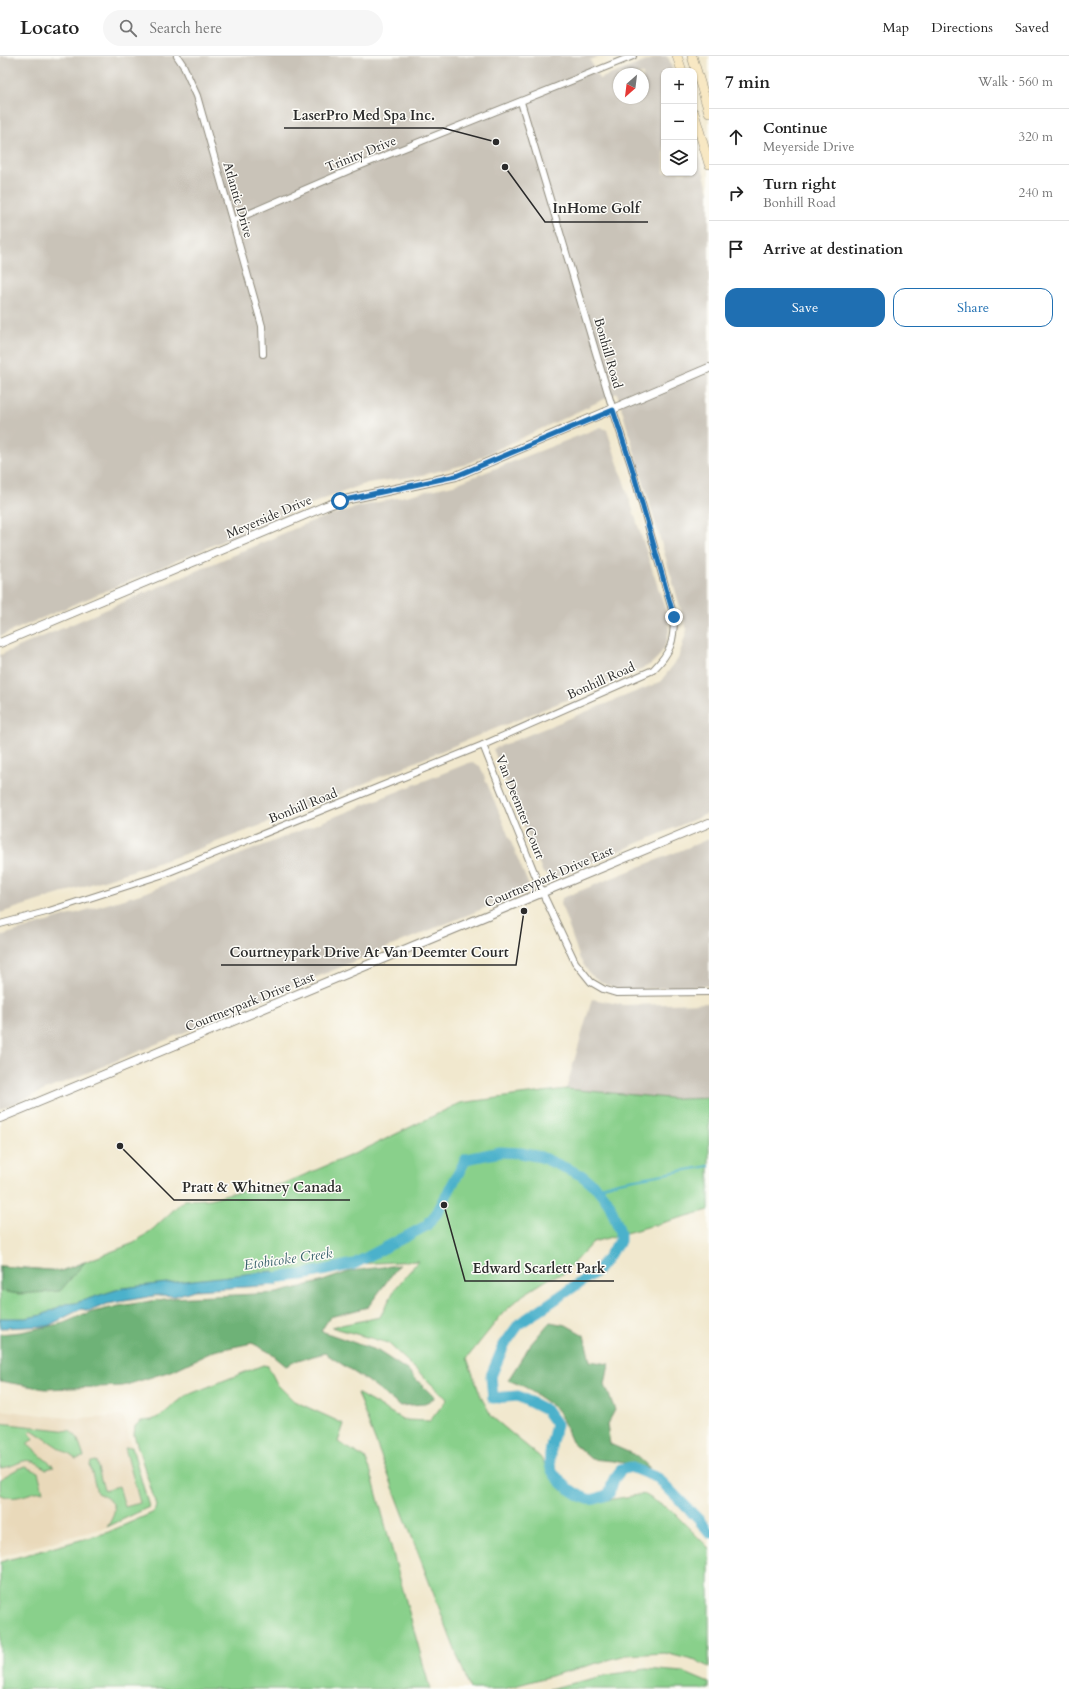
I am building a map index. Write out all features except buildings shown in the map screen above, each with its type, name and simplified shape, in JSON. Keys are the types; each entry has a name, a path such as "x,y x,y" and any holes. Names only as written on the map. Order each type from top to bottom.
{"main road":[{"path":"678,56 681,68"},
{"path":"692,56 709,112"},
{"path":"697,122 709,164"}],"street":[{"name":"Atlantic Drive","path":"177,56 183,65 197,96 262,326 263,354"},
{"name":"Trinity Drive","path":"232,221 352,169 633,56"},
{"name":"Bonhill Road","path":"0,924 46,912 164,874 483,745 653,670 664,659 671,647 674,634 674,617 632,468 613,410 521,102"},
{"name":"Meyerside Drive","path":"0,643 326,506 456,476 709,368"},
{"name":"Van Deemter Court","path":"483,745 542,892 575,962 591,982 602,989 616,993 709,992"},
{"name":"Courtneypark Drive East","path":"0,1118 401,953 542,892 709,823"}],"shaded area":[{"path":"0,56 599,56 590,60 599,79 613,74 613,104 649,104 649,68 628,68 660,56 666,56 669,59 672,68 661,68 661,176 697,176 697,148 709,192 709,813 554,879 543,873 493,749 660,682 678,659 687,630 617,393 464,465 418,476 367,483 295,510 0,636"},
{"path":"601,427 607,430 668,618 669,631 666,643 660,655 651,664 640,670 472,738 299,811 182,855 0,913 0,655 310,522 353,508 453,485"},
{"path":"471,762 480,766 529,886 525,892 425,932 0,1109 0,936 147,892"},
{"path":"709,839 709,986 621,990 604,984 590,974 580,959 561,904 562,898"},
{"path":"592,999 624,1005 709,1003 709,1098 680,1099 566,1089"},
{"path":"0,1410 77,1419 123,1416 149,1507 107,1527 0,1556"}],"green space":[{"path":"566,1089 680,1099 709,1098 709,1210 593,1242 563,1274 550,1278 523,1295 503,1313 467,1358 481,1397 492,1417 540,1457 562,1490 595,1502 644,1494 673,1512 707,1546 709,1549 709,1667 696,1661 665,1653 626,1655 504,1689 470,1689 357,1393 404,1420 430,1421 447,1399 388,1343 331,1327 380,1317 395,1289 418,1261 354,1264 302,1275 135,1290 43,1318 0,1323 0,1266 61,1271 134,1243 153,1229 184,1200 210,1199 231,1193 283,1184 361,1151 460,1103"},
{"path":"85,1262 60,1291 19,1294 0,1291 0,1266 61,1271"},
{"path":"399,1265 368,1307 330,1317 321,1331 378,1351 407,1370 435,1398 423,1404 400,1406 367,1381 325,1353 298,1360 286,1366 269,1352 252,1343 214,1351 174,1370 123,1386 45,1389 0,1381 0,1334 21,1332 64,1323 84,1314 119,1306 171,1298 277,1293 320,1282 351,1271"},
{"path":"550,1322 566,1325 584,1335 590,1361 609,1364 605,1385 615,1410 607,1425 610,1444 637,1456 650,1468 613,1461 591,1459 572,1442 558,1410 525,1387 508,1380 530,1345"},
{"path":"263,1365 268,1366 277,1384 294,1401 344,1424 338,1442 365,1458 370,1469 430,1689 0,1689 0,1562 106,1533 152,1513 155,1510 156,1505 134,1435 135,1426 141,1421 152,1420 162,1415 185,1396"},
{"path":"0,1423 70,1431 77,1437 84,1457 76,1459 32,1430 29,1433 34,1438 27,1444 54,1467 46,1469 32,1461 22,1461 0,1468"},
{"path":"132,1447 149,1507 107,1527 113,1515 114,1506 109,1499 97,1493 90,1465 91,1462 96,1461 104,1490 119,1486 125,1507 140,1503 125,1448"},
{"path":"26,1467 38,1472 43,1491 16,1497 0,1494 0,1479 19,1468"},
{"path":"646,1669 683,1672 709,1683 709,1689 549,1689 607,1675"}],"water":[{"name":"Etobicoke Creek","path":"273,1271 278,1285 194,1290 175,1296 159,1295 107,1304 90,1311 81,1309 48,1326 0,1328 0,1318 26,1318 42,1315 65,1304 75,1303 122,1288"}],"waterway":[{"name":"Etobicoke Creek","path":"261,1279 302,1275 354,1264 426,1226 437,1213 466,1159 500,1152 521,1153 541,1157 581,1175 597,1188 609,1203 620,1232 620,1241 597,1271 519,1324 504,1345 491,1376 493,1398 518,1396 546,1410 556,1424 550,1455 551,1469 559,1480 577,1494 590,1499 596,1499 609,1494 614,1479 621,1470 630,1467 658,1478 699,1520 709,1533"},
{"path":"597,1188 618,1182 709,1166"}],"place":[{"name":"LaserPro Med Spa Inc.","path":"496,142"},
{"name":"InHome Golf","path":"505,167"},
{"name":"Courtneypark Drive At Van Deemter Court","path":"524,911"},
{"name":"Pratt & Whitney Canada","path":"120,1146"},
{"name":"Edward Scarlett Park","path":"444,1205"}],"route":[{"path":"340,501 456,476 613,410 632,468 674,617"}]}
